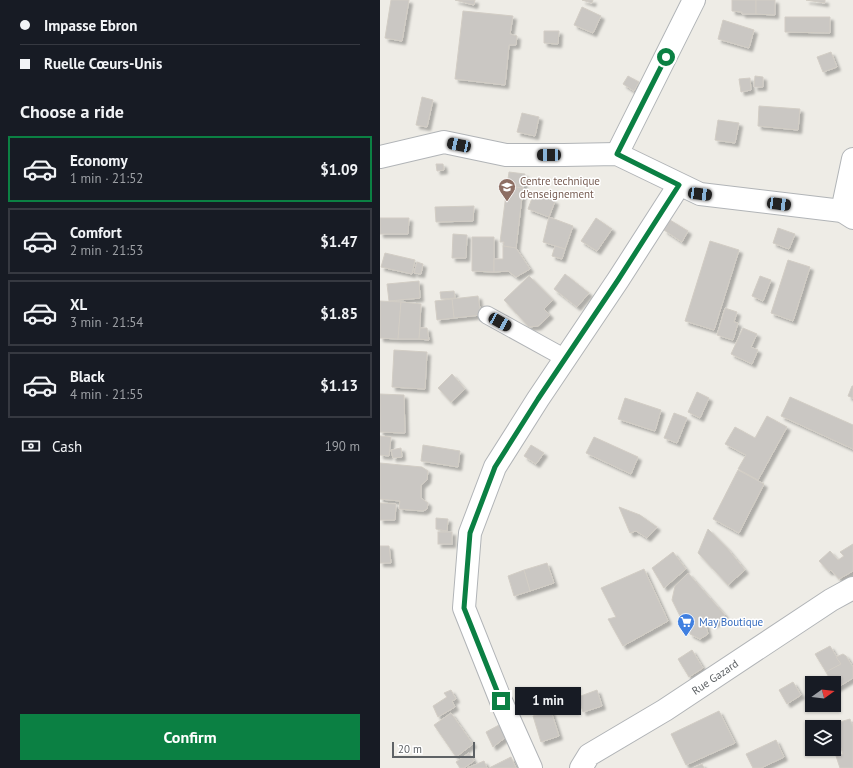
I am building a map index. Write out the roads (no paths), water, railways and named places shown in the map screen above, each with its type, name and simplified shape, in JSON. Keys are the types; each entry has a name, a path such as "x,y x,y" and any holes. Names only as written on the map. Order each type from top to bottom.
{"street":[{"path":"617,154 694,0"},
{"path":"380,157 444,142 506,155 617,154 700,194 848,214 853,159"},
{"path":"532,768 501,701 464,608 470,533 495,467 679,185"},
{"name":"Rue Gazard","path":"581,768 589,755 665,710 831,600 853,588"}],"lane":[{"path":"487,315 565,358"}],"place":[{"name":"Centre technique d'enseignement","path":"507,202"},
{"name":"May Boutique","path":"686,637"}]}
